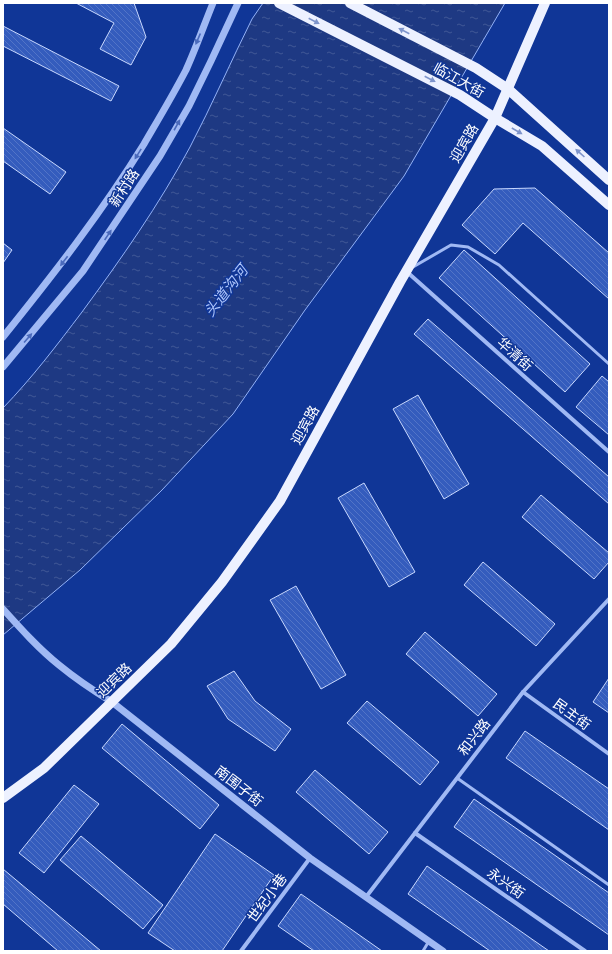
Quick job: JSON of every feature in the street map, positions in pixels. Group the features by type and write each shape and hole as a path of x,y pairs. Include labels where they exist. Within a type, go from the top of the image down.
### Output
{"main road":[{"name":"临江大街","path":"279,3 460,95 542,146 609,205"},
{"name":"临江大街","path":"350,3 476,68 508,90 609,180"},
{"name":"迎宾路","path":"3,798 44,768 171,644 222,582 280,501 406,271 495,118 545,3"}],"street":[{"name":"新村路","path":"3,337 47,283 91,225 126,173 186,70 214,3"},
{"name":"新村路","path":"3,367 84,272 160,156 189,106 238,3"},
{"name":"华清街","path":"406,271 609,452"},
{"name":"和兴路","path":"366,897 523,692 609,599"},
{"name":"南围子街","path":"3,609 25,634 58,665 112,702 310,858 443,951"},
{"name":"民主街","path":"523,692 609,754"},
{"name":"永兴街","path":"415,833 585,951"},
{"name":"世纪小巷","path":"241,951 310,858"}],"lane":[{"path":"406,271 451,245 468,247 499,266 609,364"},
{"path":"456,778 609,885"},
{"path":"422,951 429,942"}],"water":[{"name":"头道沟河","path":"263,3 505,3 404,176 305,310 233,414 162,490 80,570 3,635 3,408 54,349 82,312 152,211 190,147 252,19"}],"building":[{"path":"76,3 134,3 146,37 131,65 100,49 114,23"},
{"path":"3,26 119,86 111,101 3,46"},
{"path":"3,128 66,172 50,194 3,161"},
{"path":"535,188 609,253 609,299 523,223 495,254 462,225 494,189"},
{"path":"3,243 12,250 3,263"},
{"path":"464,250 590,364 565,392 439,278"},
{"path":"428,319 609,477 609,504 414,334"},
{"path":"602,376 609,382 609,435 576,407"},
{"path":"418,395 469,484 444,499 393,409"},
{"path":"364,483 415,572 389,587 338,498"},
{"path":"541,495 609,553 609,562 594,579 522,517"},
{"path":"483,562 555,624 536,646 464,585"},
{"path":"296,586 346,675 321,689 270,600"},
{"path":"425,632 497,694 478,716 406,654"},
{"path":"234,671 255,701 291,729 275,751 228,719 207,686"},
{"path":"609,678 609,713 593,702"},
{"path":"367,701 439,762 420,785 347,723"},
{"path":"122,724 219,805 200,829 102,748"},
{"path":"525,731 609,789 609,830 506,758"},
{"path":"315,770 388,832 369,854 296,792"},
{"path":"74,785 99,804 44,873 19,853"},
{"path":"474,799 609,893 609,935 454,827"},
{"path":"215,834 274,875 222,951 175,951 148,933"},
{"path":"81,836 163,905 143,929 60,860"},
{"path":"427,866 549,951 490,951 408,894"},
{"path":"3,869 101,951 58,951 3,904"},
{"path":"301,894 382,951 314,951 278,926"}]}
